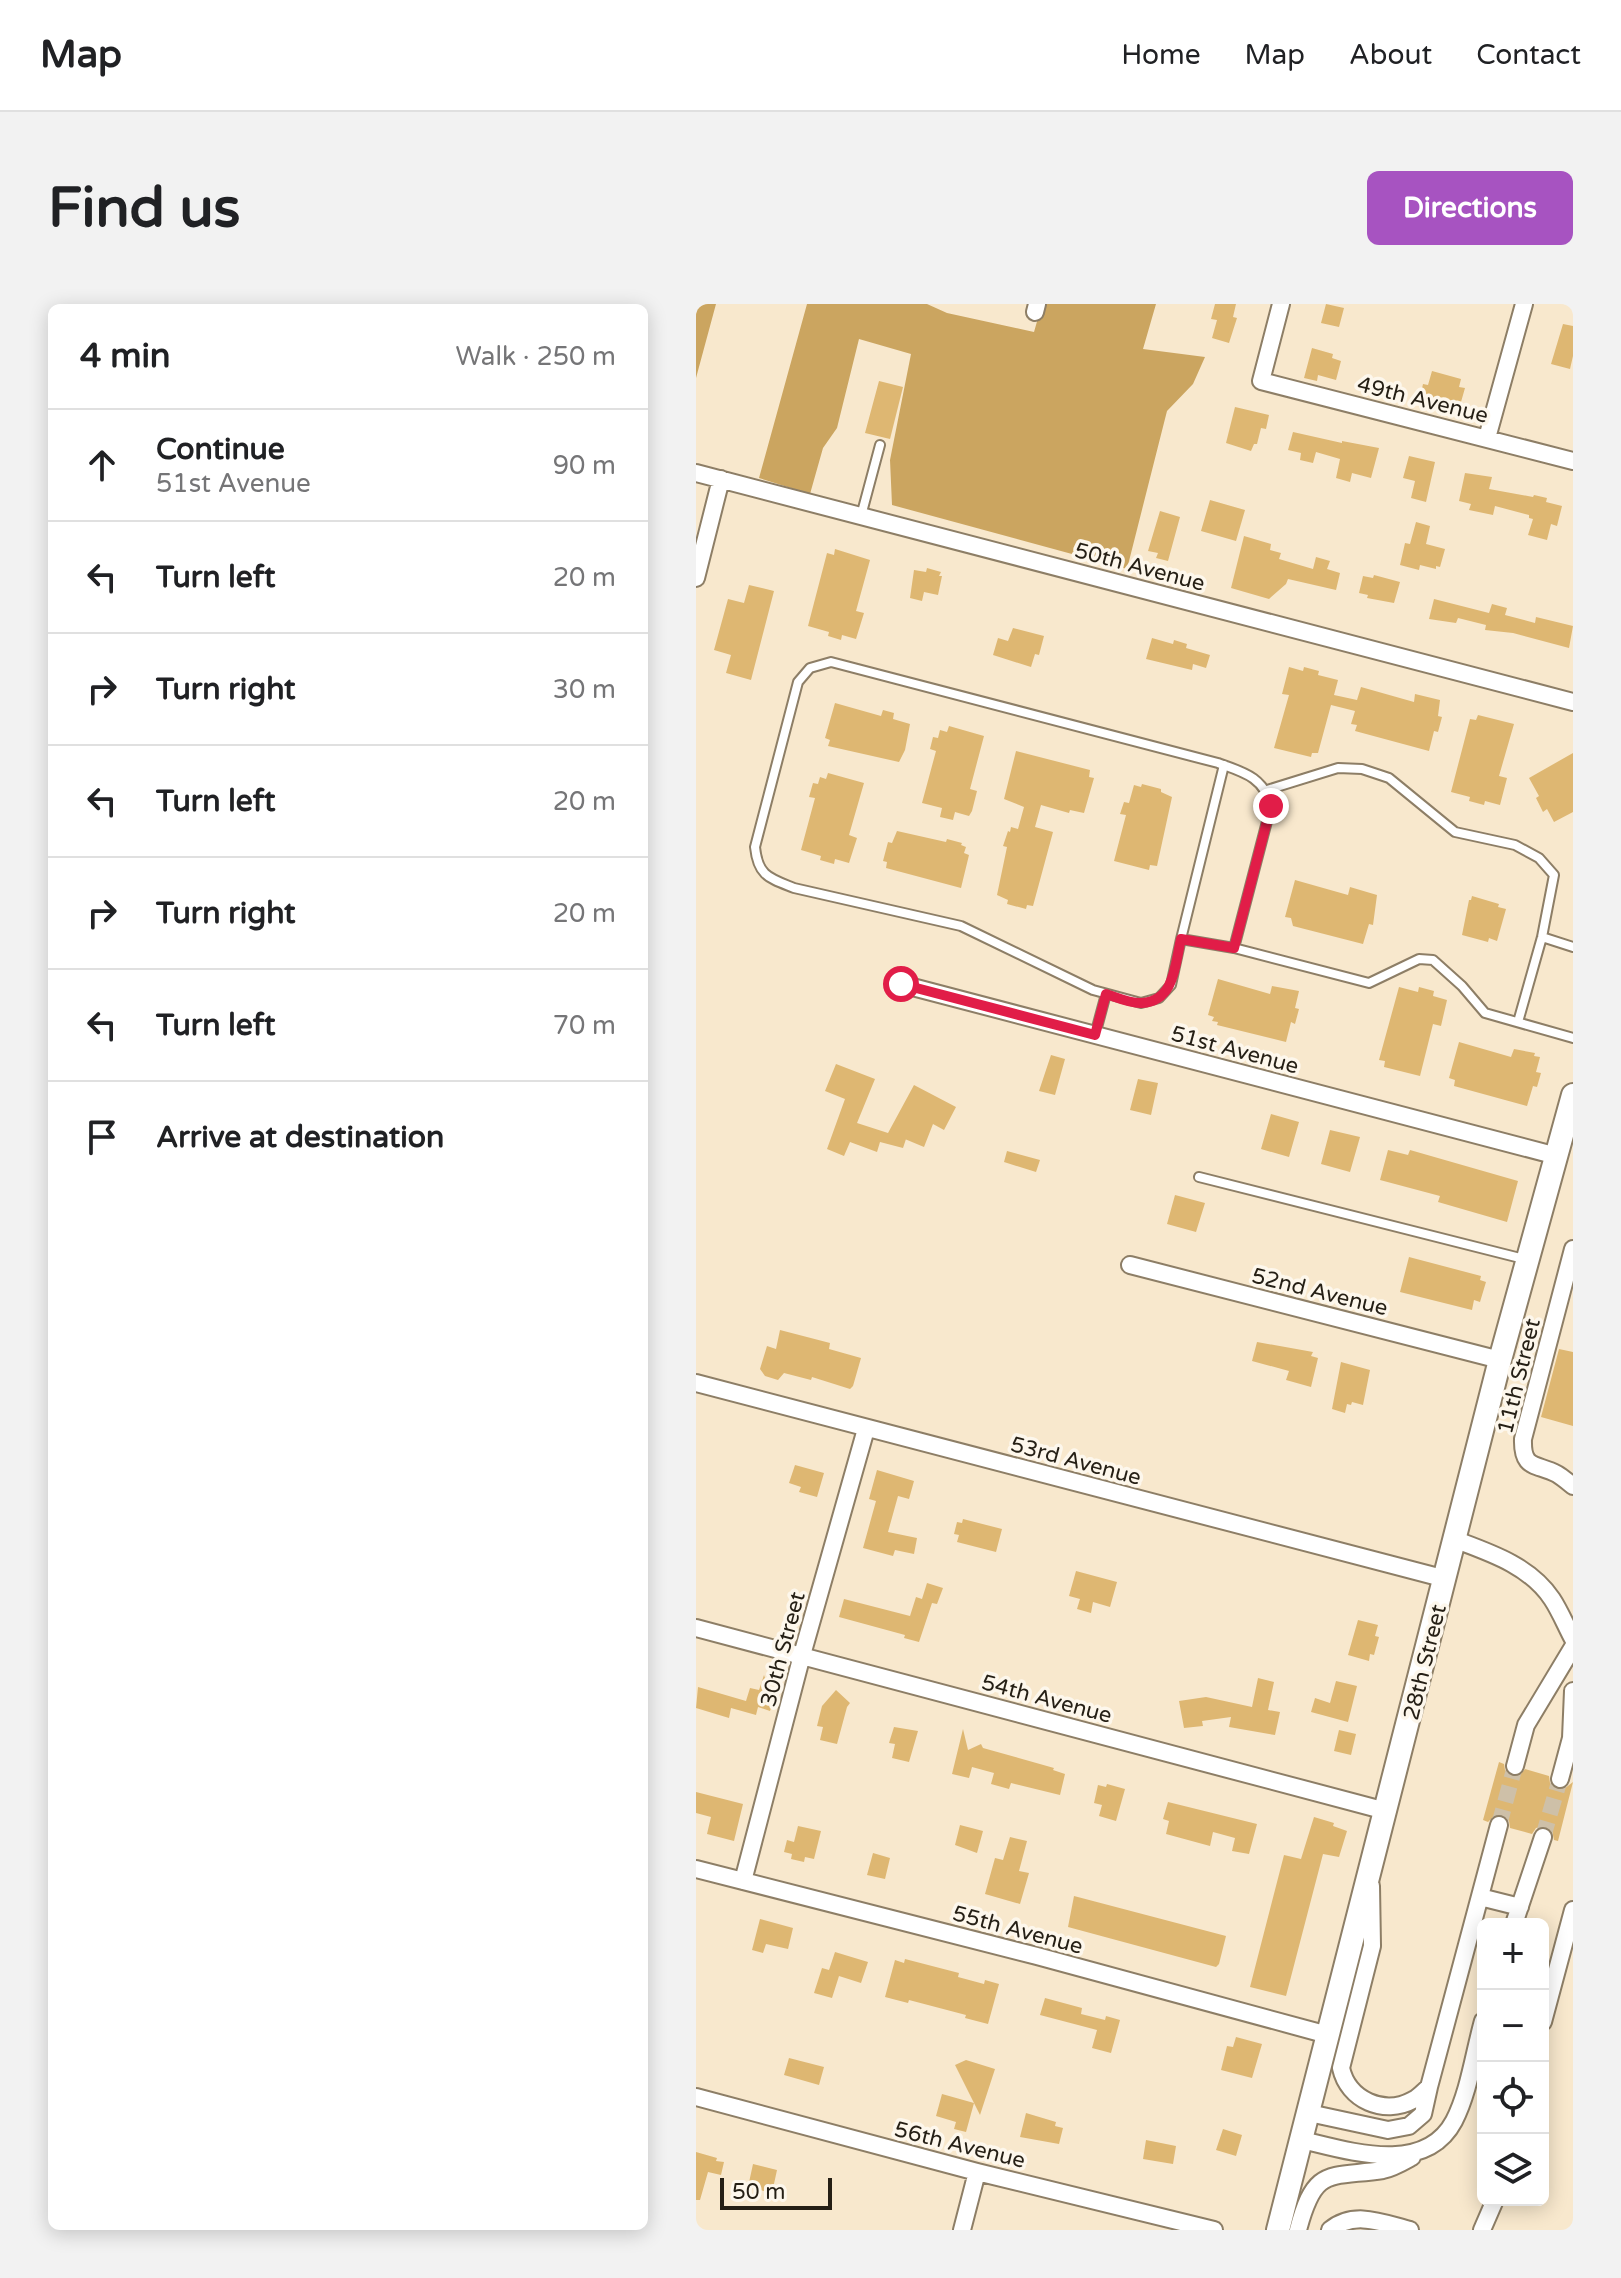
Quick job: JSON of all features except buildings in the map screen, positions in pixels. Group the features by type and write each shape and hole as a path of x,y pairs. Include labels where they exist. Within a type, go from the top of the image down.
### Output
{"main road":[{"name":"28th Street","path":"1278,2230 1500,1360 1573,1095"}],"street":[{"name":"49th Avenue","path":"1281,304 1261,381 1573,461"},
{"path":"1487,438 1524,304"},
{"name":"50th Avenue","path":"696,473 1573,702"},
{"path":"696,578 721,479"},
{"name":"51st Avenue","path":"901,984 1557,1156"},
{"name":"11th Street","path":"1573,1249 1523,1439 1523,1453 1536,1468 1555,1473 1573,1486"},
{"name":"52nd Avenue","path":"1130,1265 1500,1360"},
{"name":"53rd Avenue","path":"696,1383 1446,1579"},
{"name":"30th Street","path":"743,1881 802,1655 866,1429"},
{"path":"1456,1540 1503,1558 1528,1573 1551,1597 1573,1639"},
{"name":"54th Avenue","path":"696,1628 1386,1811"},
{"path":"1515,1766 1526,1725 1573,1647"},
{"path":"1560,1779 1571,1738 1573,1691"},
{"path":"1309,2113 1388,2130 1409,2126 1423,2114 1499,1825"},
{"path":"1516,1918 1543,1837"},
{"path":"1371,1868 1372,1946 1341,2068 1344,2083 1370,2103 1389,2106 1413,2100 1429,2087"},
{"name":"55th Avenue","path":"696,1869 1052,1960 1328,2035"},
{"path":"1480,1897 1520,1907"},
{"path":"1549,2000 1573,1910"},
{"path":"1298,2230 1304,2206 1318,2183 1330,2176 1355,2171 1386,2170 1440,2140 1453,2122 1477,2041"},
{"name":"56th Avenue","path":"696,2097 977,2172 1214,2230"},
{"path":"1302,2140 1379,2154 1425,2151"},
{"path":"962,2230 977,2172"},
{"path":"1482,2230 1494,2206"},
{"path":"1330,2230 1347,2219 1359,2218 1410,2230"}],"lane":[{"path":"861,516 880,445"},
{"path":"1224,765 1171,985 1159,998 1141,1003 1106,994 961,926 794,888 769,878 757,865 755,847 798,682 810,668 831,662 1224,765 1254,776 1267,790 1271,806 1234,948"},
{"path":"1267,790 1338,768 1362,769 1389,778 1455,832 1515,845 1539,858 1554,875 1542,937 1518,1022"},
{"path":"1542,937 1573,947"},
{"path":"1181,939 1234,948 1369,983 1419,959 1433,960 1462,986 1485,1013 1573,1038"},
{"path":"1095,1035 1106,994"},
{"path":"1199,1177 1528,1259"}],"shaded area":[{"path":"696,304 716,304 696,378"},
{"path":"807,304 927,304 947,313 1034,332 1042,304 1156,304 1143,349 1205,357 1193,384 1167,411 1127,569 892,505 890,460 911,354 859,339 837,428 823,448 810,494 759,478"}],"tunnel":[{"path":"1499,1825 1515,1766"},
{"path":"1543,1837 1560,1779"}],"route":[{"path":"901,984 1095,1035 1106,994 1141,1003 1159,998 1171,985 1181,939 1234,948 1271,806"}]}
